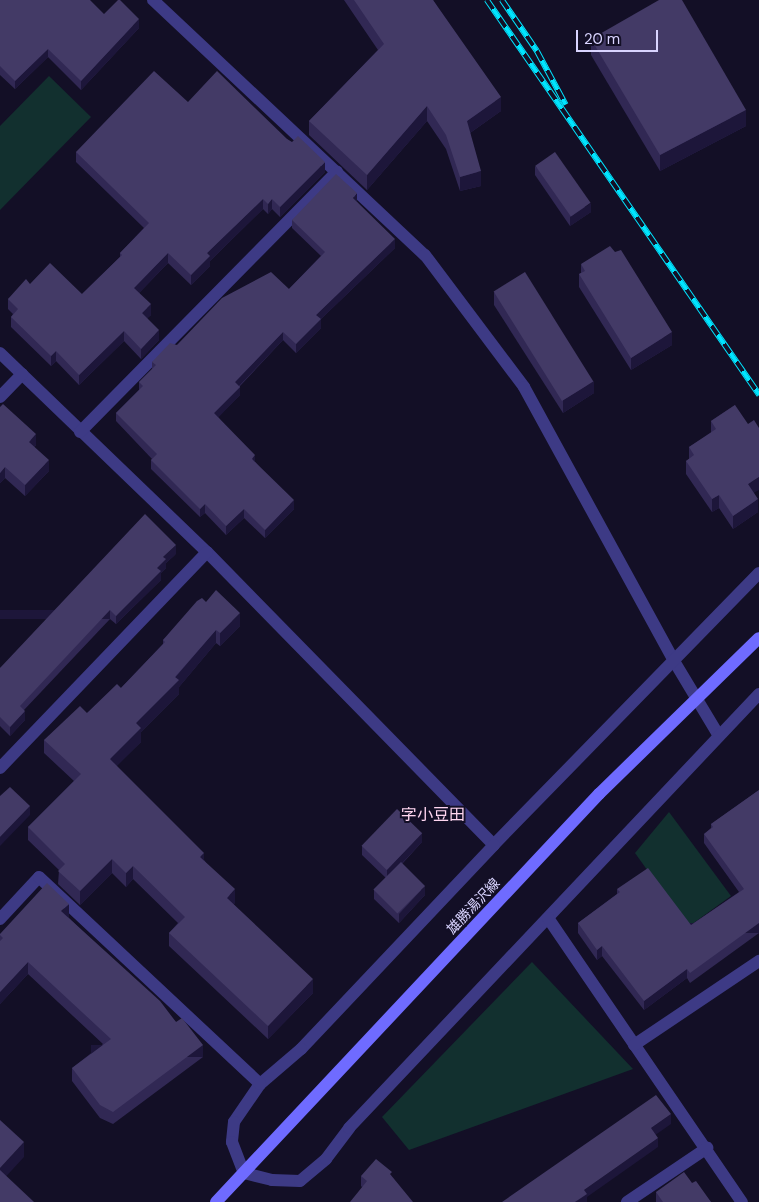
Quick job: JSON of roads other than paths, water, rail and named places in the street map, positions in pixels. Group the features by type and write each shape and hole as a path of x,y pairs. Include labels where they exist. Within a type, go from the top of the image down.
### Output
{"main road":[{"name":"雄勝湯沢線","path":"216,1202 599,794 759,638"}],"street":[{"path":"153,0 338,171 425,255 524,387 674,661 719,736"},
{"path":"80,432 338,171"},
{"path":"0,352 80,432 207,552 494,845"},
{"path":"0,396 22,374"},
{"path":"0,768 207,552"},
{"path":"759,574 494,845 307,1042 260,1084 234,1122 232,1142 244,1173 272,1180 300,1181 313,1170 759,694"},
{"path":"0,920 39,878 260,1084"},
{"path":"548,918 707,1148 742,1202"},
{"path":"634,1045 759,961"},
{"path":"627,1202 707,1148"}],"railway":[{"path":"487,0 759,395"},
{"path":"502,0 537,51 566,105"}],"district":[{"name":"字小豆田","path":"433,815"}]}
